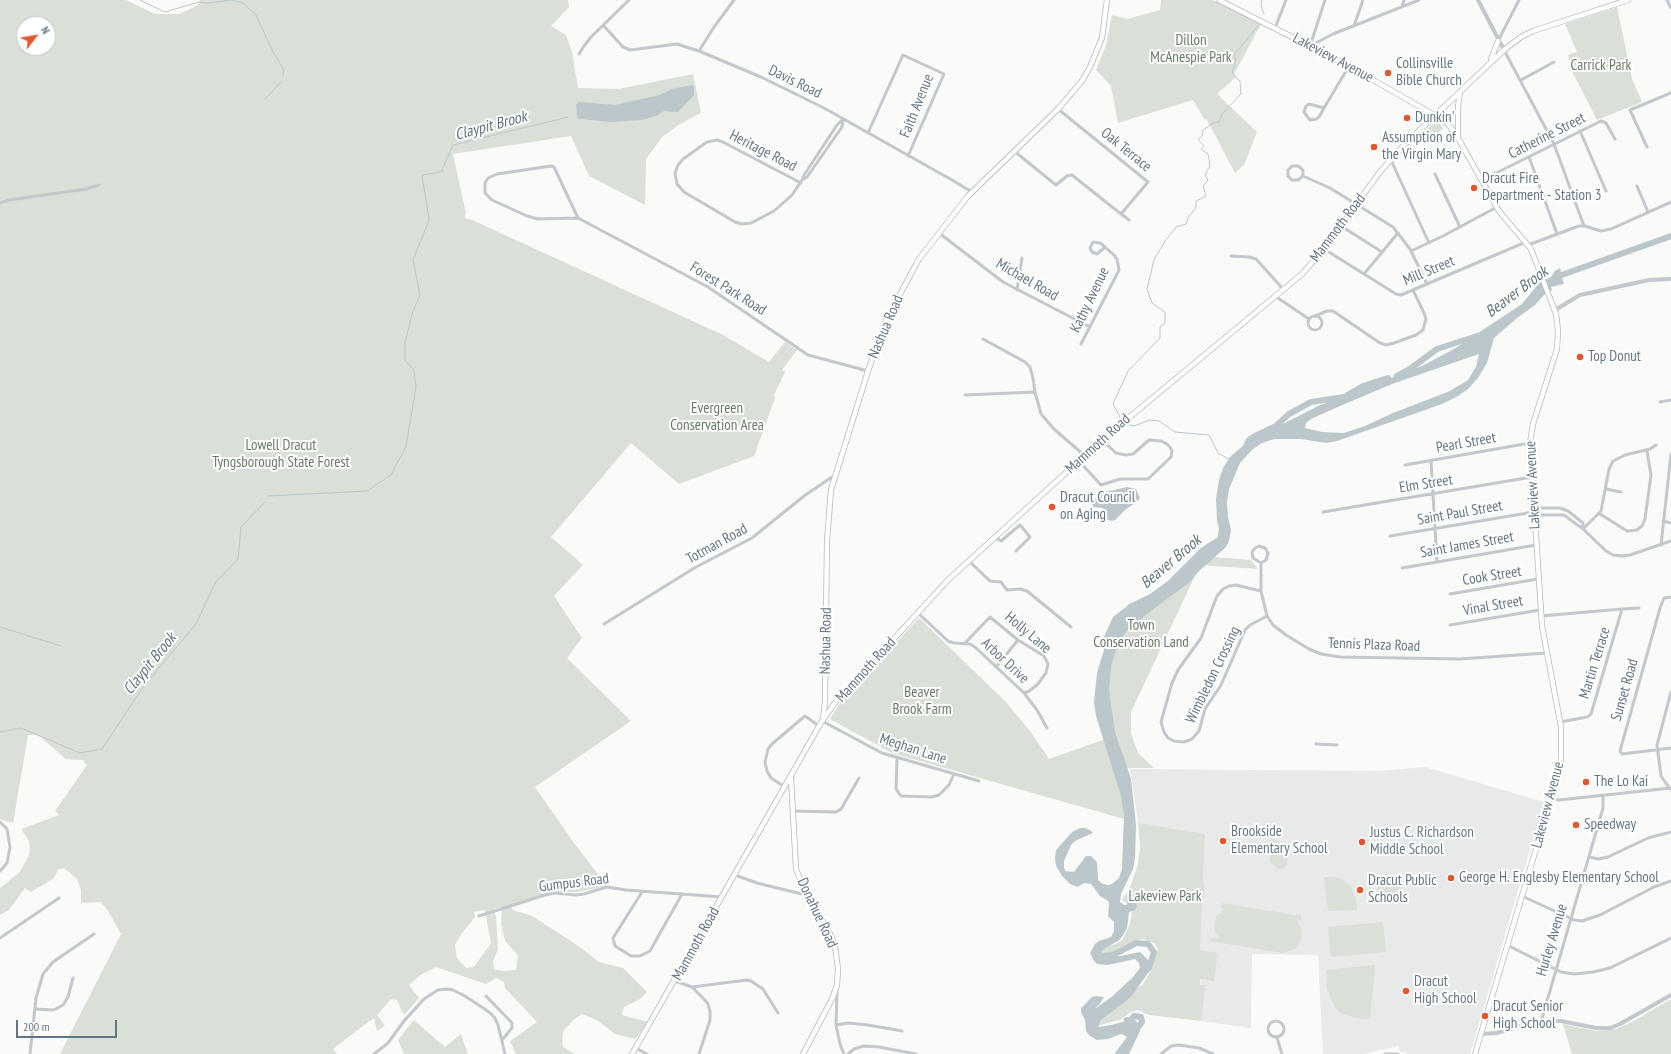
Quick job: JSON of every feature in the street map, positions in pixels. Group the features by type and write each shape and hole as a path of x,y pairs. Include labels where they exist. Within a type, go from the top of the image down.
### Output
{"main road":[{"name":"Nashua Road","path":"822,721 825,701 829,505 835,475 880,335 895,302 919,259 939,233 972,192 1058,109 1082,81 1097,51 1105,24 1107,0"},
{"name":"Lakeview Avenue","path":"1219,0 1349,66 1449,125 1497,207 1527,244 1543,278 1555,310 1558,329 1557,349 1533,424 1530,443 1540,610 1546,653 1560,722 1562,738 1561,758 1551,799 1475,1054"},
{"name":"Mammoth Road","path":"632,1054 822,721 834,704 948,580 1102,440 1302,274 1324,249 1379,173 1403,146 1504,50 1521,37 1533,31 1628,0"},
{"path":"1490,62 1498,40"},
{"path":"1458,138 1460,92"},
{"name":"Donahue Road","path":"791,776 796,869 800,879 826,924 835,946 838,969 837,985"},
{"path":"780,795 787,792 792,794"},
{"path":"806,1052 832,999 837,985"}],"street":[{"path":"579,54 584,46 603,25 629,0"},
{"path":"699,51 714,27 734,0"},
{"path":"1275,28 1286,0"},
{"path":"1310,46 1325,0"},
{"path":"1354,26 1363,0"},
{"path":"1402,6 1404,0"},
{"path":"1310,46 1354,26 1419,0"},
{"path":"1478,0 1554,144 1584,226 1598,230 1608,230 1671,202"},
{"path":"1498,40 1519,0"},
{"path":"1667,0 1671,8"},
{"name":"Davis Road","path":"603,25 623,47 630,50 677,44 699,51 762,77 868,132 972,192"},
{"name":"Faith Avenue","path":"868,132 903,55 944,74 908,156"},
{"path":"1521,80 1554,62"},
{"path":"1324,108 1309,104 1306,106 1304,112 1310,120 1316,120 1319,117 1349,66"},
{"path":"1647,147 1630,110 1671,93"},
{"name":"Oak Terrace","path":"1058,109 1148,182 1121,214"},
{"name":"Heritage Road","path":"802,182 717,140 707,142 683,159 678,165 675,173 676,181 682,190 733,221 742,224 753,222 774,211 789,198 807,177 842,127 843,119"},
{"name":"Catherine Street","path":"1482,180 1601,121 1606,123 1615,139"},
{"path":"1580,131 1606,191"},
{"path":"1014,151 1056,185 1067,176 1073,175 1129,220"},
{"path":"1529,157 1557,234"},
{"path":"1391,160 1428,243"},
{"path":"554,166 578,218 548,219 527,216 487,197 484,189 485,183 488,178 497,174 554,166"},
{"path":"1292,166 1298,166 1302,170 1302,176 1298,180 1292,180 1288,176 1288,170 1292,166"},
{"path":"1435,174 1460,227"},
{"path":"1302,176 1332,189 1391,225 1411,251 1427,284"},
{"path":"0,203 99,185"},
{"path":"1637,186 1648,212"},
{"path":"1411,251 1497,207"},
{"name":"Forest Park Road","path":"578,218 708,288 808,355 868,371"},
{"path":"1341,226 1382,252"},
{"name":"Mill Street","path":"1324,249 1396,294 1401,295 1527,244 1577,226 1584,226"},
{"name":"Michael Road","path":"939,233 999,280 1090,327"},
{"path":"1364,274 1398,233"},
{"name":"Kathy Avenue","path":"1081,344 1119,268 1117,259 1105,247 1099,242 1096,241 1090,248 1092,252 1097,254 1105,247"},
{"path":"1231,256 1249,256 1256,259 1283,290"},
{"path":"1017,290 1022,258"},
{"path":"1555,310 1580,295 1649,280 1671,279"},
{"path":"1309,319 1327,311 1333,311 1380,343 1386,345 1394,343 1416,335 1423,330 1426,319 1414,290"},
{"path":"1275,296 1309,319"},
{"path":"1309,319 1309,327 1313,330 1317,330 1321,326 1322,322 1316,316"},
{"path":"983,339 1025,362 1030,367 1041,414 1085,456"},
{"path":"965,395 1035,392"},
{"path":"1660,402 1671,400"},
{"path":"1079,461 1101,485 1120,479 1148,479 1171,457 1172,451 1170,447 1160,441 1149,440 1133,454 1126,455 1116,453 1102,440"},
{"name":"Pearl Street","path":"1406,465 1530,443"},
{"path":"1583,529 1600,514 1610,466 1613,461 1625,455 1647,450 1656,445"},
{"path":"1600,514 1627,531 1634,531 1642,526 1645,519 1651,475 1647,450"},
{"path":"1661,545 1663,521 1670,478 1671,454"},
{"path":"1431,461 1437,562"},
{"name":"Totman Road","path":"604,624 696,568 748,541 804,496 835,475"},
{"name":"Elm Street","path":"1323,512 1532,477"},
{"path":"1606,489 1621,492"},
{"name":"Saint Paul Street","path":"1390,536 1534,512 1541,508 1560,508 1568,511 1583,524 1583,529"},
{"path":"1534,512 1542,515 1564,516 1583,529 1606,551 1613,555 1630,555 1671,541"},
{"path":"1663,521 1671,523"},
{"path":"995,538 1001,542 1020,525 1030,537 1016,551"},
{"name":"Saint James Street","path":"1402,568 1536,545"},
{"name":"Tennis Plaza Road","path":"1259,546 1265,548 1268,553 1266,560 1261,563 1253,558 1252,552 1259,546"},
{"path":"969,561 990,581 1000,582 1007,590 1020,589 1027,591 1071,627"},
{"name":"Tennis Plaza Road","path":"1261,563 1261,591 1267,616 1273,625 1296,642 1309,649 1328,656 1460,659 1546,653"},
{"name":"Cook Street","path":"1450,594 1538,580"},
{"name":"Wimbledon Crossing","path":"1261,591 1236,585 1223,589 1218,596 1201,638 1182,664 1172,684 1161,722 1164,732 1168,738 1174,741 1184,742 1192,739 1199,731 1206,709 1224,679 1245,630 1250,625 1267,616"},
{"name":"Sunset Road","path":"1657,750 1622,754 1620,751 1664,598 1671,597"},
{"name":"Martin Terrace","path":"1541,616 1639,608"},
{"name":"Martin Terrace","path":"1560,722 1587,717 1591,714 1622,609"},
{"name":"Vinal Street","path":"1450,625 1540,610"},
{"name":"Arbor Drive","path":"918,613 948,641 954,643 965,643 975,647 1024,693 1037,710 1047,728"},
{"name":"Holly Lane","path":"965,643 990,617 1018,640 1044,656 1048,664 1046,673 1037,685 1024,693"},
{"path":"996,667 1018,640"},
{"path":"1551,799 1559,800 1670,789 1661,776 1657,745 1671,692"},
{"path":"1666,712 1671,710"},
{"path":"784,787 771,778 767,771 765,762 768,749 805,716 819,726"},
{"name":"Meghan Lane","path":"822,721 882,753 897,759 979,781"},
{"path":"1316,744 1337,745"},
{"path":"1657,750 1671,748"},
{"path":"897,759 896,789 901,796 932,797 939,795 949,785 954,774"},
{"path":"793,811 836,812 841,809 859,778"},
{"name":"Hurley Avenue","path":"1541,1022 1603,808 1603,796"},
{"path":"0,871 7,863 10,853 7,830 1,823"},
{"path":"1588,857 1599,859 1608,858 1648,838 1671,832"},
{"path":"735,875 764,885 810,896"},
{"path":"1522,896 1570,919 1582,921 1594,918 1654,887 1671,881"},
{"name":"Gumpus Road","path":"479,916 555,893 576,896 607,887 642,892 722,897"},
{"path":"642,892 613,938 615,946 631,956 640,956 650,951 682,894"},
{"path":"0,938 59,898"},
{"path":"30,1054 39,983 43,974 49,966 94,934"},
{"path":"1507,945 1561,972 1574,974 1610,968 1671,938"},
{"path":"35,1009 54,1010 63,1005 68,997 74,978"},
{"path":"692,987 747,980 751,981 763,989 778,1013"},
{"path":"675,981 692,987 708,1004 710,1020 699,1054"},
{"path":"837,985 836,1025 844,1054"},
{"path":"374,1054 388,1043 415,1008 424,999 438,990 453,990 489,1012 498,1025 505,1054"},
{"path":"1481,1034 1497,1033 1541,1022 1561,1021 1596,1028 1610,1028 1620,1024 1671,995"},
{"path":"486,996 512,1023 512,1028 502,1040"},
{"path":"1274,1021 1280,1022 1284,1028 1282,1034 1277,1038 1272,1037 1268,1032 1269,1025 1274,1021"},
{"path":"836,1025 848,1023 861,1024 902,1031"},
{"path":"1277,1038 1282,1054"},
{"path":"1161,1054 1171,1046 1179,1045 1199,1048 1213,1054"},
{"path":"848,1054 854,1049 864,1046 879,1047 916,1054"},
{"path":"636,1048 648,1054"},
{"path":"1385,1054 1398,1054"}],"shaded area":[{"path":"692,85 694,87 694,95 678,112 664,111 656,116 642,120 610,122 578,119 576,104 579,102 615,105 660,95 672,89"},
{"path":"1560,268 1564,284 1551,287 1552,290 1544,295 1535,305 1494,338 1487,363 1478,378 1468,389 1458,396 1442,404 1337,441 1326,443 1301,439 1274,439 1262,443 1253,449 1240,463 1229,489 1227,502 1231,530 1226,547 1199,571 1190,582 1148,613 1127,631 1119,641 1111,666 1109,691 1115,731 1131,779 1136,825 1135,858 1133,869 1121,894 1120,902 1127,905 1128,894 1130,892 1134,895 1137,907 1135,910 1129,912 1127,928 1122,937 1105,948 1102,951 1101,956 1121,956 1140,952 1148,960 1149,965 1146,976 1131,997 1101,1020 1099,1024 1098,1028 1100,1030 1117,1030 1123,1025 1124,1018 1127,1017 1133,1018 1139,1024 1140,1031 1129,1054 1117,1054 1127,1046 1128,1038 1121,1034 1108,1039 1097,1040 1090,1036 1086,1031 1085,1020 1081,1012 1081,1008 1092,997 1096,996 1104,997 1096,1007 1095,1011 1099,1011 1114,1001 1140,968 1139,963 1135,959 1108,965 1097,964 1094,961 1090,953 1095,944 1111,937 1114,931 1114,922 1108,916 1108,901 1100,896 1091,884 1085,883 1077,887 1070,884 1062,876 1056,866 1055,858 1056,850 1072,832 1080,828 1085,828 1093,833 1075,841 1071,845 1064,861 1065,871 1074,872 1086,856 1091,856 1097,862 1098,880 1103,884 1108,885 1112,884 1119,878 1122,869 1124,815 1121,796 1096,716 1094,702 1097,673 1104,650 1104,637 1113,617 1126,607 1149,601 1180,572 1217,542 1219,529 1216,499 1219,480 1223,468 1230,457 1246,443 1318,406 1422,366 1454,349 1522,304 1539,283 1551,277 1555,271","holes":["1479,354 1476,367 1468,380 1450,391 1393,413 1365,426 1344,433 1322,432 1305,428 1306,423 1311,419 1340,406 1392,384"]},
{"path":"1127,487 1136,489 1140,498 1115,520 1111,521 1107,519 1103,514 1103,508 1093,507 1092,503 1095,499 1106,492"},
{"name":"Dracut Public Schools","path":"1425,767 1544,802 1470,1054 1408,1054 1400,1051 1398,1046 1363,1054 1323,1054 1318,955 1252,954 1251,1028 1201,1021 1200,946 1205,835 1138,823 1130,769 1379,771"}],"green space":[{"name":"Lowell Dracut Tyngsborough State Forest","path":"0,0 126,0 155,14 180,14 198,5 200,0 568,0 569,7 551,26 566,35 572,52 578,88 619,89 693,74 701,113 680,124 662,137 646,159 645,205 589,176 571,136 453,154 466,214 464,218 470,219 723,335 769,362 785,342 797,350 782,370 785,372 774,395 775,398 754,456 679,484 631,443 551,537 583,565 554,596 582,638 567,658 631,721 535,787 574,843 607,886 577,892 555,892 511,905 513,910 532,916 574,943 599,962 623,968 647,992 640,999 624,1007 622,1015 648,1022 635,1039 615,1034 597,1020 582,1014 573,1020 563,1032 562,1046 574,1054 516,1054 510,1041 537,1022 505,988 504,982 496,978 486,984 436,967 420,975 409,985 419,998 405,1014 402,1012 397,1000 391,999 377,1015 385,1026 377,1031 374,1018 333,1049 337,1054 60,1054 121,934 101,902 81,903 81,890 77,879 64,868 58,870 53,879 31,892 25,888 9,910 0,915 0,888 20,872 30,853 29,841 21,829 59,815 55,811 87,765 83,760 66,759 38,735 28,735 13,823 0,819","holes":["502,907 501,924 505,941 518,955 516,970 503,971 494,969 493,961 498,949 496,917 493,909","485,910 491,943 474,967 466,968 457,958 455,945 462,933 475,917 474,912"]},
{"name":"Dillon McAnespie Park","path":"1161,0 1213,0 1261,24 1234,74 1237,76 1217,94 1257,132 1244,165 1235,173 1206,118 1205,120 1193,100 1118,123 1111,86 1096,70 1106,45 1112,15 1127,19 1160,10"},
{"name":"Carrick Park","path":"1617,7 1632,79 1642,102 1597,120 1573,73 1568,55 1577,52 1565,24"},
{"path":"1434,123 1439,123 1443,128 1433,139 1425,131"},
{"name":"Town Conservation Land","path":"1201,556 1251,560 1258,569 1200,565 1131,712 1131,733 1138,753 1154,768 1125,768 1119,742 1105,699 1107,664 1122,620 1161,597"},
{"name":"Beaver Brook Farm","path":"919,618 1005,701 1030,731 1049,759 1114,736 1131,821 892,753 830,719 838,706"},
{"name":"Lakeview Park","path":"1138,823 1205,834 1203,883 1205,884 1200,950 1218,953 1214,981 1200,979 1200,985 1205,985 1201,1021 1149,1015 1138,1010 1129,1013 1122,1019 1097,1026 1094,1020 1143,984 1151,971 1158,949 1154,943 1142,939 1127,944 1112,953 1103,953 1102,950 1104,947 1116,944 1123,939 1129,926 1132,914 1128,904 1122,900 1129,890 1138,864 1140,847"},
{"path":"1271,839 1276,840 1279,843 1288,856 1287,864 1284,868 1278,869 1269,861 1272,853 1268,842"},
{"path":"1400,875 1402,902 1391,903 1378,891 1374,878"},
{"path":"1324,877 1335,877 1343,880 1350,886 1356,899 1357,910 1328,911"},
{"path":"1222,903 1301,916 1301,921 1297,920 1302,931 1300,943 1295,949 1283,953 1209,941 1210,938 1220,939 1215,932 1214,926 1216,917 1224,909 1221,908"},
{"path":"1383,922 1386,952 1331,957 1328,927"},
{"path":"1375,965 1370,1019 1362,1019 1341,1013 1336,1009 1327,990 1326,970"},
{"path":"1671,999 1671,1054 1572,1054 1563,1024 1595,1031 1616,1029 1632,1022"},
{"path":"414,1020 445,1047 461,1034 468,1054 404,1054 398,1040"}],"waterway":[{"path":"140,0 165,12 199,2 208,3 231,0 243,3 256,15 273,52 284,70 283,76"},
{"path":"1262,0 1261,6 1264,14"},
{"path":"1120,417 1113,404 1128,371 1160,338 1160,327 1165,323 1165,312 1152,303 1147,289 1154,260 1165,241 1176,227 1186,224 1189,216 1196,208 1196,201 1206,196 1203,186 1208,180 1205,175 1210,166 1208,154 1201,149 1204,146 1198,139 1202,136 1203,130 1213,123 1219,122 1222,114 1241,94 1240,81 1232,73 1236,61 1234,55 1259,25"},
{"path":"265,99 281,82"},
{"name":"Claypit Brook","path":"268,496 367,491 391,475 406,446 416,387 414,370 405,360 405,342 413,311 420,295 413,260 429,220 422,175 441,172 453,145 568,117"},
{"name":"Beaver Brook","path":"1556,277 1671,236"},
{"name":"Beaver Brook","path":"1397,376 1410,369 1437,349 1477,336"},
{"name":"Beaver Brook","path":"1246,447 1249,440 1276,426 1289,414 1311,402 1344,397 1363,386 1388,378"},
{"path":"1126,424 1134,426 1150,420 1159,421 1175,432 1209,435 1218,453 1229,459"},
{"name":"Claypit Brook","path":"0,732 21,728 80,753 102,749 143,687 196,624 215,583 238,559 241,527 265,502"},
{"name":"Beaver Brook","path":"1130,607 1151,597 1169,584 1203,550 1224,537"},
{"path":"0,627 61,646"},
{"name":"Beaver Brook","path":"1098,951 1098,954 1102,956 1113,955 1136,943 1148,944 1154,952 1149,968 1144,973"},
{"name":"Beaver Brook","path":"1090,1016 1114,999 1131,983"},
{"name":"Beaver Brook","path":"1093,1028 1099,1030 1112,1028 1127,1024 1134,1016 1141,1017 1142,1022 1118,1054"}],"place":[{"name":"Collinsville Bible Church","path":"1388,73"},
{"name":"Dunkin'","path":"1407,118"},
{"name":"Assumption of the Virgin Mary","path":"1374,147"},
{"name":"Dracut Fire Department - Station 3","path":"1474,188"},
{"name":"Top Donut","path":"1580,357"},
{"name":"Dracut Council on Aging","path":"1052,507"},
{"name":"The Lo Kai","path":"1586,782"},
{"name":"Speedway","path":"1576,825"},
{"name":"Brookside Elementary School","path":"1223,841"},
{"name":"Justus C. Richardson Middle School","path":"1362,842"},
{"name":"George H. Englesby Elementary School","path":"1451,878"},
{"name":"Dracut Public Schools","path":"1360,890"},
{"name":"Dracut High School","path":"1406,991"},
{"name":"Dracut Senior High School","path":"1485,1016"}],"park label":[{"name":"Evergreen Conservation Area","path":"717,418"}]}
